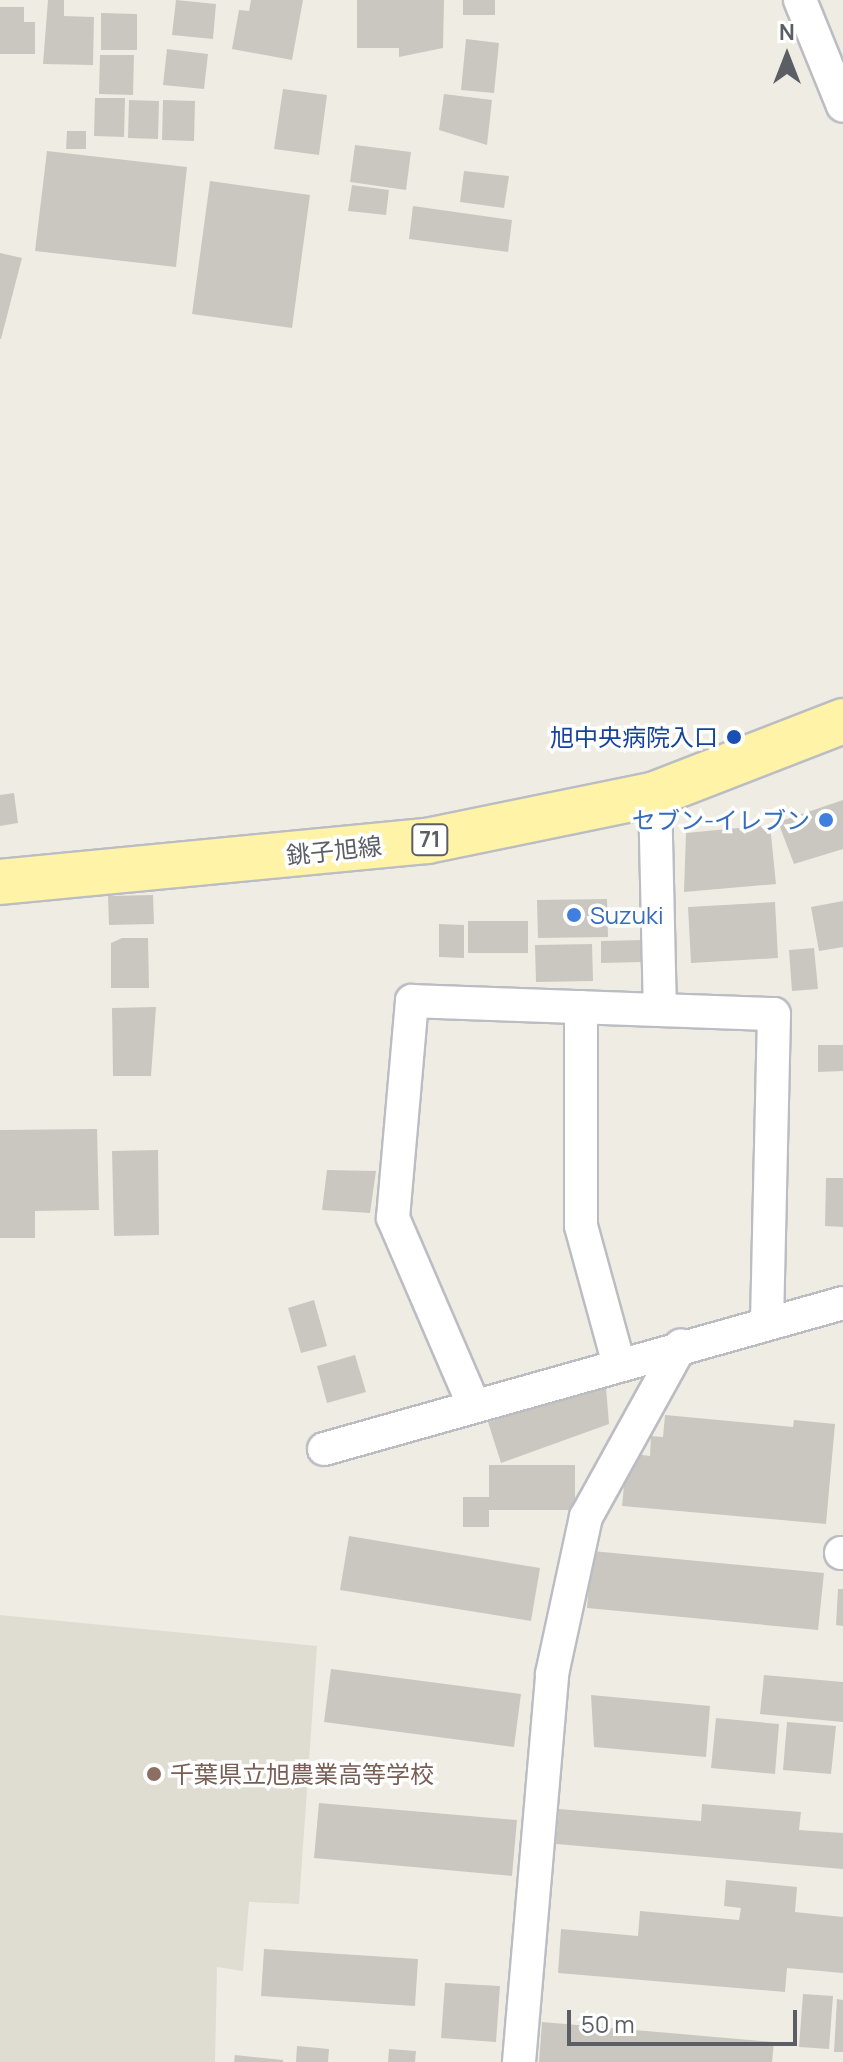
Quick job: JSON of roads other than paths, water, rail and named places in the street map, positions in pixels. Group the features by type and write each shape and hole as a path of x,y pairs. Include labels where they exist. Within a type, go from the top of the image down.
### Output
{"main road":[{"name":"銚子旭線","path":"0,882 427,841 655,794 843,721"}],"street":[{"path":"800,0 843,106"},
{"path":"655,794 660,1010"},
{"path":"474,1406 393,1218 412,1001 774,1014 767,1323"},
{"path":"581,1007 581,1226 619,1365"},
{"path":"324,1449 681,1345 843,1303"},
{"path":"519,2062 552,1674 586,1517 681,1345"}],"place":[{"name":"旭中央病院入口","path":"734,737"},
{"name":"セブン-イレブン","path":"826,820"},
{"name":"Suzuki","path":"574,915"},
{"name":"千葉県立旭農業高等学校","path":"154,1774"}]}
